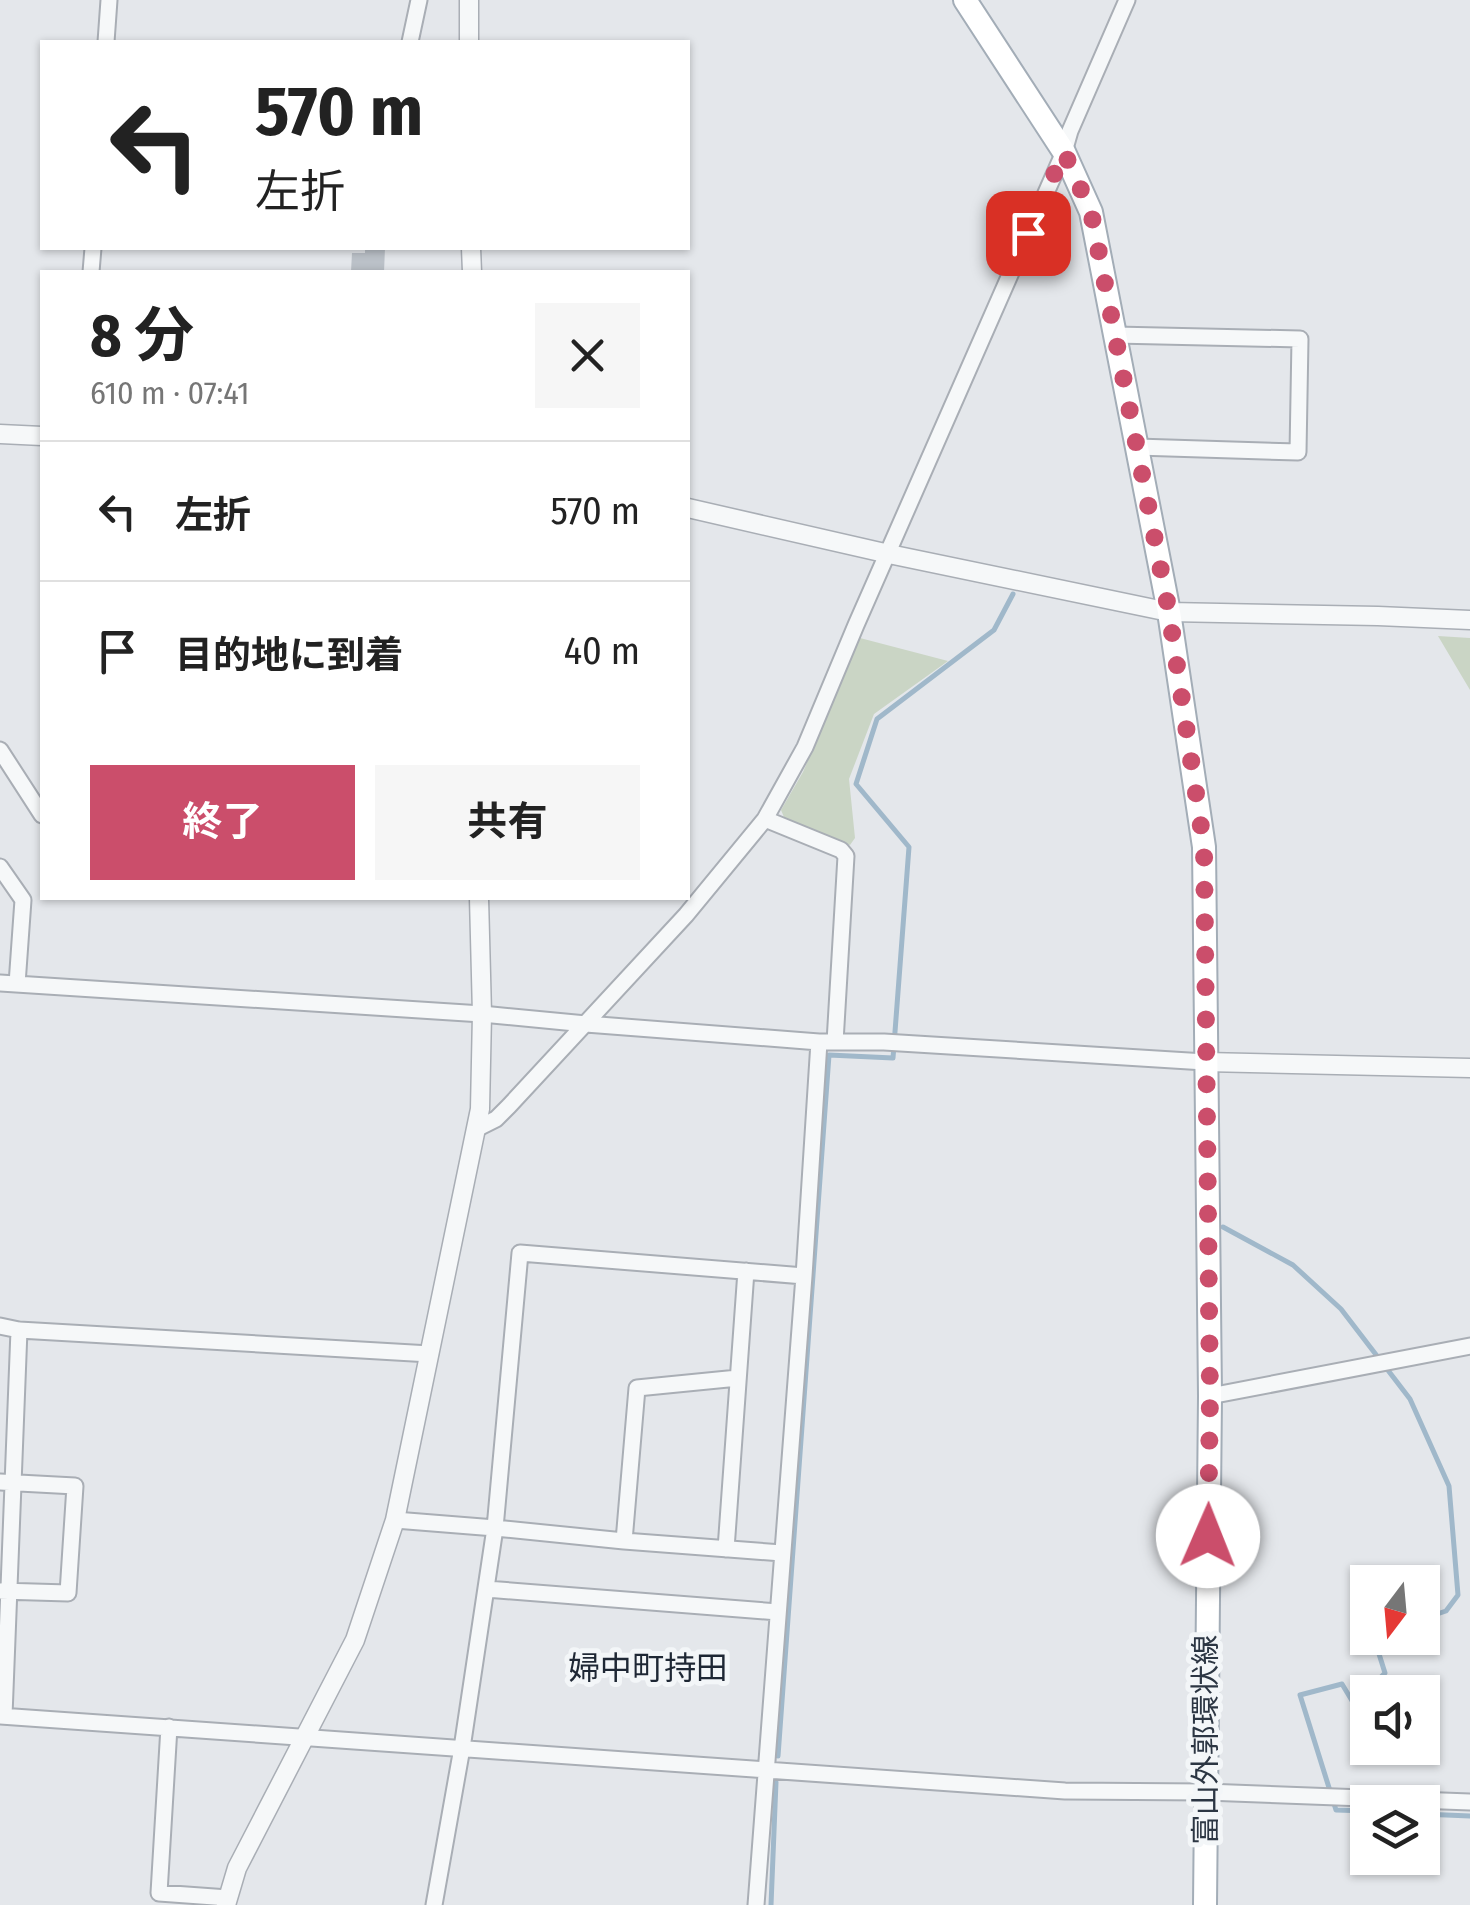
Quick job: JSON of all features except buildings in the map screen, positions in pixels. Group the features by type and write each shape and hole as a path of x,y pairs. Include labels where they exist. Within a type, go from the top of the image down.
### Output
{"main road":[{"name":"富山外郭環状線","path":"965,0 1064,152 1091,212 1169,612 1204,847 1210,1396 1205,1905"}],"street":[{"path":"106,40 108,0"},
{"path":"410,40 419,0"},
{"path":"468,0 469,40"},
{"path":"476,1129 510,1106 686,915 765,819 805,747 1127,0"},
{"path":"1115,335 1300,340 1298,452 1136,447"},
{"path":"0,434 40,436"},
{"path":"690,508 1169,612 1470,620"},
{"path":"0,750 40,812"},
{"path":"756,1905 804,1276 846,856 841,850 765,819"},
{"path":"0,867 22,900 8,983 482,1014 827,1042 884,1042 1205,1062 1470,1068"},
{"path":"169,1727 160,1893 227,1902 237,1868 355,1640 395,1520 480,1109 479,900"},
{"path":"434,1905 486,1589 520,1254 804,1276"},
{"path":"726,1549 746,1271"},
{"path":"0,1326 430,1354"},
{"path":"18,1330 8,1405 2,1716 1065,1791 1470,1802"},
{"path":"1210,1396 1470,1346"},
{"path":"624,1541 637,1388 738,1378"},
{"path":"4,1591 68,1593 75,1486 6,1483"},
{"path":"395,1520 782,1553"},
{"path":"486,1589 778,1612"}],"green space":[{"path":"1438,636 1470,638 1470,690"},
{"path":"860,638 948,661 874,714 849,779 855,838 850,845 786,822 781,810 803,772"}],"waterway":[{"path":"778,1756 829,1055 893,1058 909,847 856,784 877,719 994,630 1013,594"},
{"path":"1223,1227 1293,1265 1341,1309 1410,1399 1449,1486 1458,1595 1440,1613"},
{"path":"1350,1810 1336,1810 1300,1695 1342,1684 1354,1704 1385,1673 1379,1655"},
{"path":"771,1905 776,1782"},
{"path":"1440,1815 1470,1816"}],"district":[{"name":"婦中町持田","path":"648,1668"}],"route":[{"path":"1028,233 1064,152 1091,212 1169,612 1204,847 1208,1536"}]}
